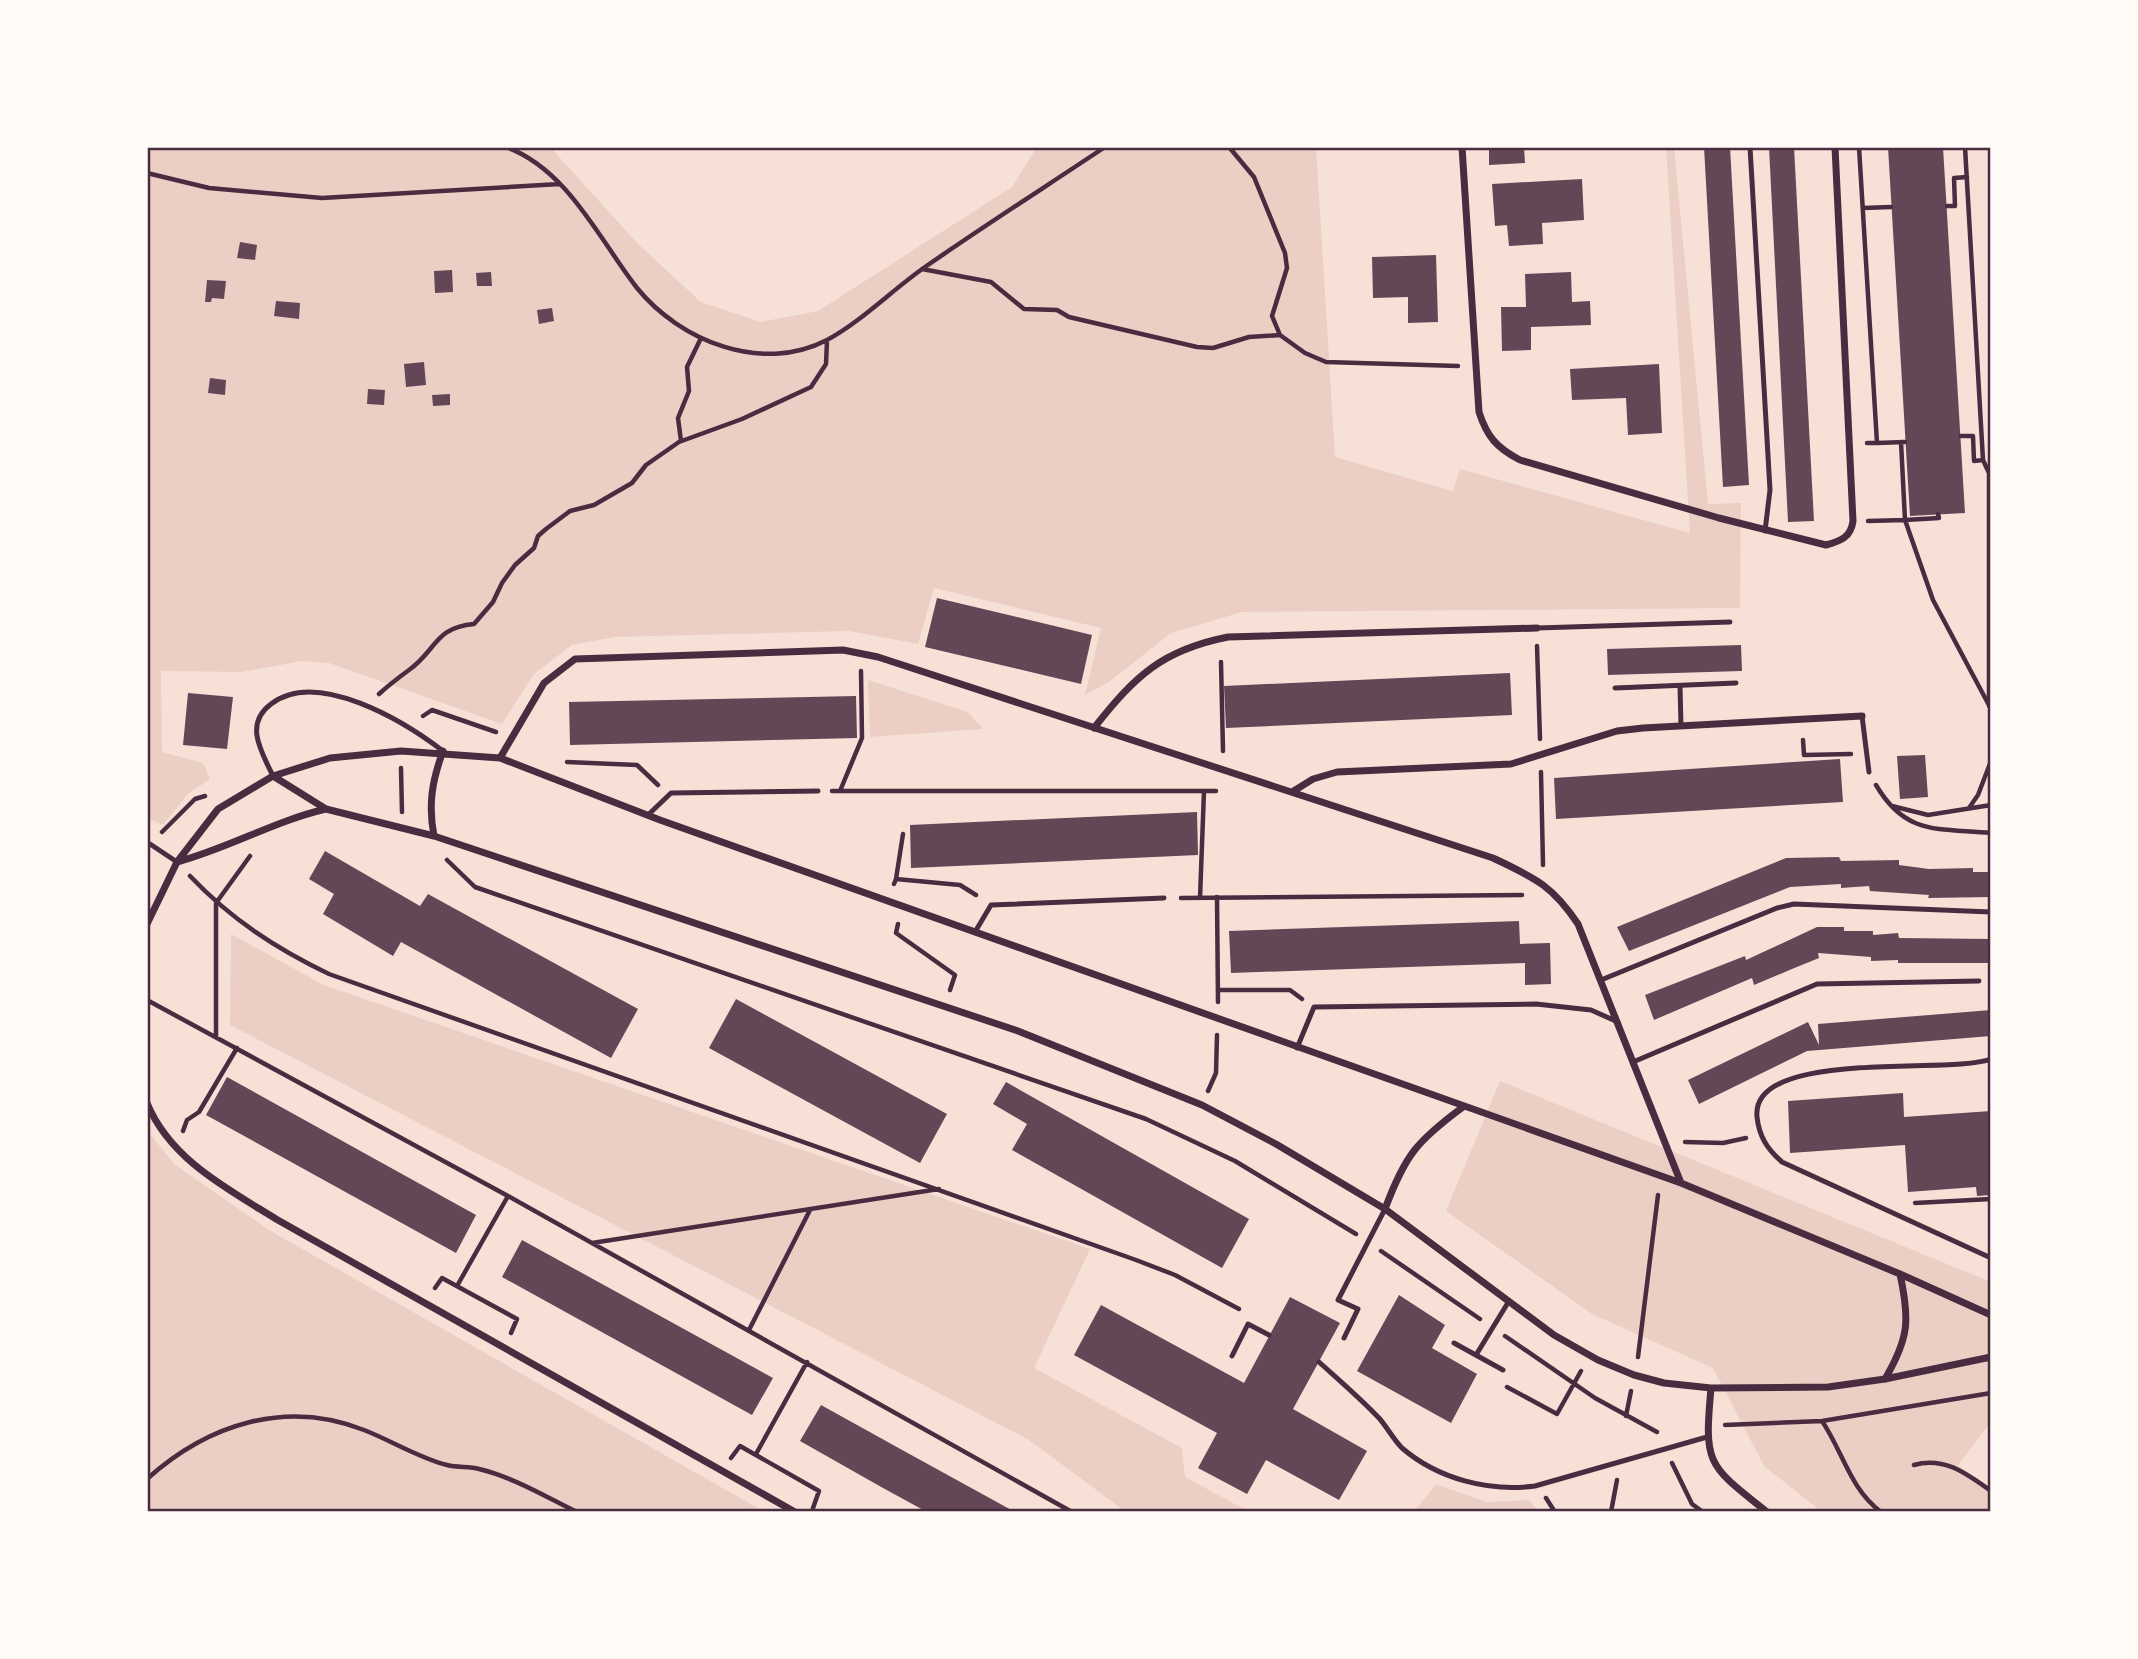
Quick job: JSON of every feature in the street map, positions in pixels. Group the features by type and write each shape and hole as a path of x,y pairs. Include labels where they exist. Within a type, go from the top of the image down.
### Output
{"street":[{"path":"1462,147 1479,412 1486,434 1501,449 1520,460 1765,531 1826,545 1840,541 1850,534 1853,521 1835,147"},
{"path":"1094,728 1127,686 1151,666 1175,651 1202,642 1228,637 1537,628"},
{"path":"500,758 544,683 575,659 593,656 843,650 861,653 1493,858 1544,883 1563,901 1578,924 1681,1183"},
{"path":"1292,792 1313,779 1337,772 1511,764 1617,731 1862,716"},
{"path":"433,836 429,811 431,791 443,751"},
{"path":"147,924 157,897 177,862 218,809 273,776 330,758 366,752 443,751 500,758 648,815 1681,1183 1991,1315"},
{"path":"273,776 326,809 433,836 958,1012 1096,1061 1202,1105 1276,1144 1385,1209 1555,1335 1634,1375 1664,1383 1711,1388 1828,1387 1885,1379 1991,1357"},
{"path":"177,862 209,852 295,816 326,809"},
{"path":"147,1103 156,1124 178,1151 216,1182 276,1219 795,1512"},
{"path":"1385,1209 1398,1173 1410,1152 1427,1133 1462,1107"},
{"path":"1885,1379 1901,1351 1908,1328 1900,1274"},
{"path":"1711,1388 1707,1426 1711,1460 1725,1479 1767,1512"}],"lane":[{"path":"1750,147 1770,490 1765,531"},
{"path":"1537,628 1730,622"},
{"path":"1615,688 1736,683"},
{"path":"1680,686 1681,726"},
{"path":"273,776 257,741 256,725 261,711 276,700 294,693 312,691 331,694 366,707 410,725 443,751"},
{"path":"1862,716 1869,772"},
{"path":"648,815 669,796 818,791"},
{"path":"149,843 177,862"},
{"path":"975,932 991,905 1164,898"},
{"path":"1601,980 1777,908 1794,904 1991,912"},
{"path":"1633,1062 1816,984 1979,981"},
{"path":"1297,1048 1314,1007 1536,1004 1591,1010 1618,1022"},
{"path":"1991,1059 1809,1072 1779,1082 1764,1094 1756,1110 1758,1129 1769,1151 1782,1162 1991,1258"},
{"path":"1344,1338 1358,1309 1338,1300 1385,1209"},
{"path":"1476,1355 1508,1300"},
{"path":"1231,1356 1248,1324 1269,1335"},
{"path":"1454,1343 1503,1370"},
{"path":"1319,1362 1379,1418 1402,1448 1460,1479 1485,1487 1510,1489 1535,1486 1707,1437"}],"path":[{"path":"506,147 538,162 560,184 640,290 674,321 701,338 738,352 770,354 827,340 922,269 1105,147"},
{"path":"1229,147 1258,186 1285,253 1287,268 1272,316 1280,335 1305,354 1326,362 1458,366"},
{"path":"1859,147 1877,443"},
{"path":"1965,147 1983,460 1989,473 1990,707"},
{"path":"147,173 209,188 322,198 560,184"},
{"path":"1947,206 1955,206 1954,178 1967,177"},
{"path":"1863,208 1891,207"},
{"path":"922,269 991,282 1024,309 1057,310 1069,317 1197,347 1225,346 1249,337 1280,335"},
{"path":"681,441 678,418 690,391 687,367 701,338"},
{"path":"366,707 397,677 411,670 444,632 456,625 474,624 493,602 515,565 534,548 538,536 570,510 594,505 632,483 662,452 681,441 742,419 811,387 826,364 827,340"},
{"path":"1961,436 1973,436 1974,461 1983,460"},
{"path":"1850,444 1903,442 1905,520 1933,600 1990,707"},
{"path":"1853,521 1939,518 1938,514"},
{"path":"1537,628 1539,727"},
{"path":"1222,662 1224,770"},
{"path":"840,791 862,738 861,671"},
{"path":"410,725 432,710 492,730"},
{"path":"1803,740 1804,755 1867,754"},
{"path":"1969,808 1978,795 1991,761"},
{"path":"554,762 637,765 669,796"},
{"path":"401,768 402,813"},
{"path":"1869,772 1888,804 1902,818 1919,825 1991,833"},
{"path":"818,791 1216,791"},
{"path":"1200,898 1204,791"},
{"path":"149,843 195,799 210,795"},
{"path":"1888,804 1928,815 1991,805"},
{"path":"1542,807 1542,842"},
{"path":"888,901 896,879 903,834"},
{"path":"216,1037 216,903 255,850"},
{"path":"446,860 475,887 1146,1119 1235,1161 1368,1242 1574,1384 1663,1436"},
{"path":"177,862 216,903 246,928 283,952 329,974 940,1189 1175,1275 1244,1312 1248,1324"},
{"path":"896,879 960,885 991,905"},
{"path":"1164,898 1523,894"},
{"path":"904,907 896,933 954,975 949,992 962,996 958,1012"},
{"path":"1218,990 1290,990 1314,1007"},
{"path":"147,1000 508,1196 1072,1512"},
{"path":"178,1151 187,1120 199,1112 237,1048"},
{"path":"1685,1142 1723,1143 1751,1137"},
{"path":"592,1243 940,1189"},
{"path":"1637,1360 1658,1195"},
{"path":"457,1286 508,1196"},
{"path":"1912,1203 1991,1199"},
{"path":"749,1330 810,1209"},
{"path":"442,1278 517,1319"},
{"path":"1526,1397 1557,1415 1590,1355"},
{"path":"756,1454 807,1362"},
{"path":"1626,1416 1632,1390"},
{"path":"1707,1426 1822,1421 1991,1393"},
{"path":"147,1479 186,1450 243,1423 283,1415 321,1416 361,1429 446,1465 480,1469 577,1512"},
{"path":"1822,1421 1838,1446 1852,1482 1881,1512"},
{"path":"740,1446 819,1491 811,1512"},
{"path":"1914,1465 1928,1461 1950,1465 1991,1491"},
{"path":"1672,1462 1692,1503 1703,1512"},
{"path":"1611,1512 1617,1479"},
{"path":"1545,1496 1555,1512"}],"shaded area":[{"path":"147,147 550,147 638,244 701,302 761,322 818,311 1012,187 1037,147 1316,147 1335,457 1453,491 1460,469 1690,533 1666,147 1674,147 1708,504 1741,503 1740,608 1242,612 1171,633 1109,682 1085,695 1101,628 934,588 918,644 849,631 615,637 572,645 534,674 502,724 329,663 302,661 241,672 161,671 162,752 203,763 210,779 188,794 163,825 147,818"},
{"path":"868,680 968,712 983,729 870,737"},
{"path":"231,934 324,985 1090,1249 1034,1368 1182,1448 1185,1477 1244,1509 1257,1512 1126,1512 1029,1440 230,1025"},
{"path":"1500,1081 1991,1282 1991,1422 1958,1465 1991,1492 1991,1512 1822,1512 1764,1466 1713,1368 1592,1314 1446,1211"},
{"path":"147,1130 174,1164 269,1230 765,1512 147,1512"},
{"path":"1436,1484 1486,1502 1529,1500 1539,1512 1414,1512"}],"building":[{"path":"1489,147 1524,147 1525,163 1489,165"},
{"path":"1704,147 1730,147 1749,485 1723,487"},
{"path":"1769,147 1794,147 1814,521 1788,522"},
{"path":"1888,147 1943,147 1965,513 1910,516"},
{"path":"1582,179 1584,220 1542,223 1543,244 1509,246 1507,225 1495,226 1492,184"},
{"path":"240,242 257,245 255,260 237,258"},
{"path":"1436,255 1438,322 1408,323 1408,297 1373,298 1372,257"},
{"path":"452,270 453,292 435,293 434,271"},
{"path":"491,272 492,286 477,286 476,273"},
{"path":"1571,272 1572,302 1590,301 1591,325 1531,327 1531,350 1502,351 1501,307 1526,307 1525,274"},
{"path":"207,280 226,281 224,299 212,298 211,302 205,302"},
{"path":"276,301 300,303 299,319 274,316"},
{"path":"552,308 554,321 539,324 537,310"},
{"path":"424,362 426,385 406,387 404,364"},
{"path":"1659,364 1662,433 1628,435 1626,398 1572,400 1570,369"},
{"path":"210,378 226,380 225,395 208,393"},
{"path":"368,389 385,390 384,405 367,404"},
{"path":"450,394 450,405 433,406 432,395"},
{"path":"937,598 1092,635 1081,684 925,647"},
{"path":"1741,645 1742,671 1608,675 1607,649"},
{"path":"1510,673 1512,715 1226,728 1224,686"},
{"path":"188,693 233,697 227,749 183,745"},
{"path":"856,696 857,738 570,745 569,702"},
{"path":"1925,755 1928,797 1900,799 1897,756"},
{"path":"1840,759 1843,802 1556,819 1554,778"},
{"path":"1197,812 1198,855 911,868 910,825"},
{"path":"325,851 420,906 428,894 638,1009 611,1058 401,942 393,956 323,914 334,894 309,879"},
{"path":"1839,857 1841,861 1899,860 1899,865 1929,869 1973,868 1973,872 1991,872 1991,897 1928,898 1929,895 1870,891 1869,886 1841,888 1841,884 1790,887 1629,951 1617,927 1786,858"},
{"path":"1519,921 1520,944 1550,943 1551,984 1525,985 1525,963 1231,973 1229,931"},
{"path":"1817,927 1873,931 1873,935 1898,933 1899,938 1991,939 1991,963 1898,963 1898,960 1871,961 1871,957 1818,953 1819,958 1754,985 1752,978 1654,1020 1645,995 1745,956 1746,960"},
{"path":"736,999 947,1114 920,1163 709,1048"},
{"path":"1991,1010 1991,1036 1807,1051 1699,1104 1688,1080 1808,1022 1819,1045 1818,1024"},
{"path":"227,1077 476,1215 456,1253 206,1115"},
{"path":"1006,1082 1249,1219 1222,1268 1012,1150 1027,1124 993,1104"},
{"path":"1903,1093 1904,1117 1991,1111 1991,1195 1977,1196 1976,1187 1908,1192 1905,1145 1790,1153 1788,1101"},
{"path":"522,1240 773,1378 752,1415 502,1277"},
{"path":"1399,1295 1445,1325 1432,1348 1477,1374 1451,1423 1357,1371"},
{"path":"1290,1297 1340,1323 1293,1409 1367,1451 1339,1500 1266,1460 1247,1494 1198,1468 1217,1433 1074,1355 1101,1305 1244,1383"},
{"path":"821,1405 1015,1512 927,1512 883,1488 800,1441"}]}
